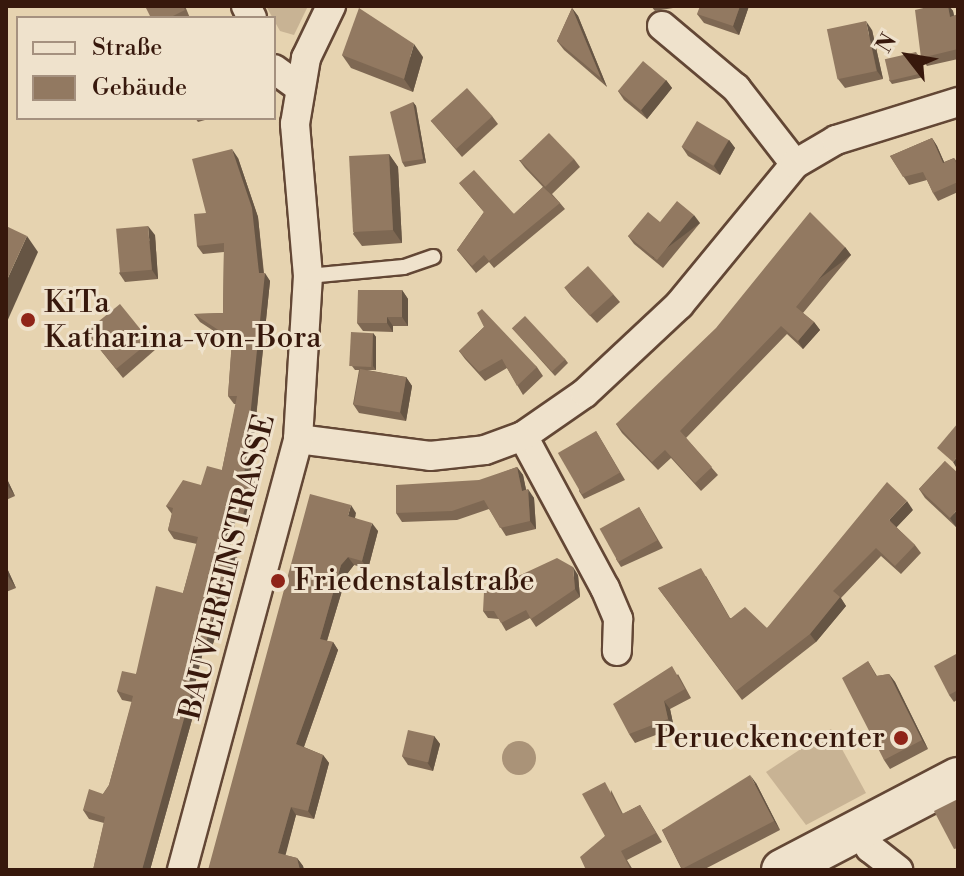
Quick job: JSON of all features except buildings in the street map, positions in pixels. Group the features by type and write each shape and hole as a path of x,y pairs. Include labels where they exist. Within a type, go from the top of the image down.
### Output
{"main road":[{"path":"782,870 958,778"}],"street":[{"name":"BAUVEREINSTRASSE","path":"182,870 298,439 308,276 295,124 299,87 331,6"},
{"path":"662,26 736,88 795,164"},
{"path":"276,70 299,87"},
{"path":"298,439 430,456 485,450 523,436 585,393 679,305 795,164 836,140 958,102"},
{"path":"523,436 605,588 618,619 617,651"},
{"path":"861,829 870,848 898,870"}],"lane":[{"path":"308,276 404,267 433,257"}],"shaded area":[{"path":"266,6 308,6 294,35 280,31 276,16 272,16"},
{"path":"831,729 866,793 806,825 766,772"},
{"path":"519,741 531,746 536,758 531,770 519,775 507,770 502,758 507,746"}],"place":[{"name":"KiTa Katharina-von-Bora","path":"28,320"},
{"name":"Friedenstalstraße","path":"278,581"},
{"name":"Perueckencenter","path":"901,738"}]}
